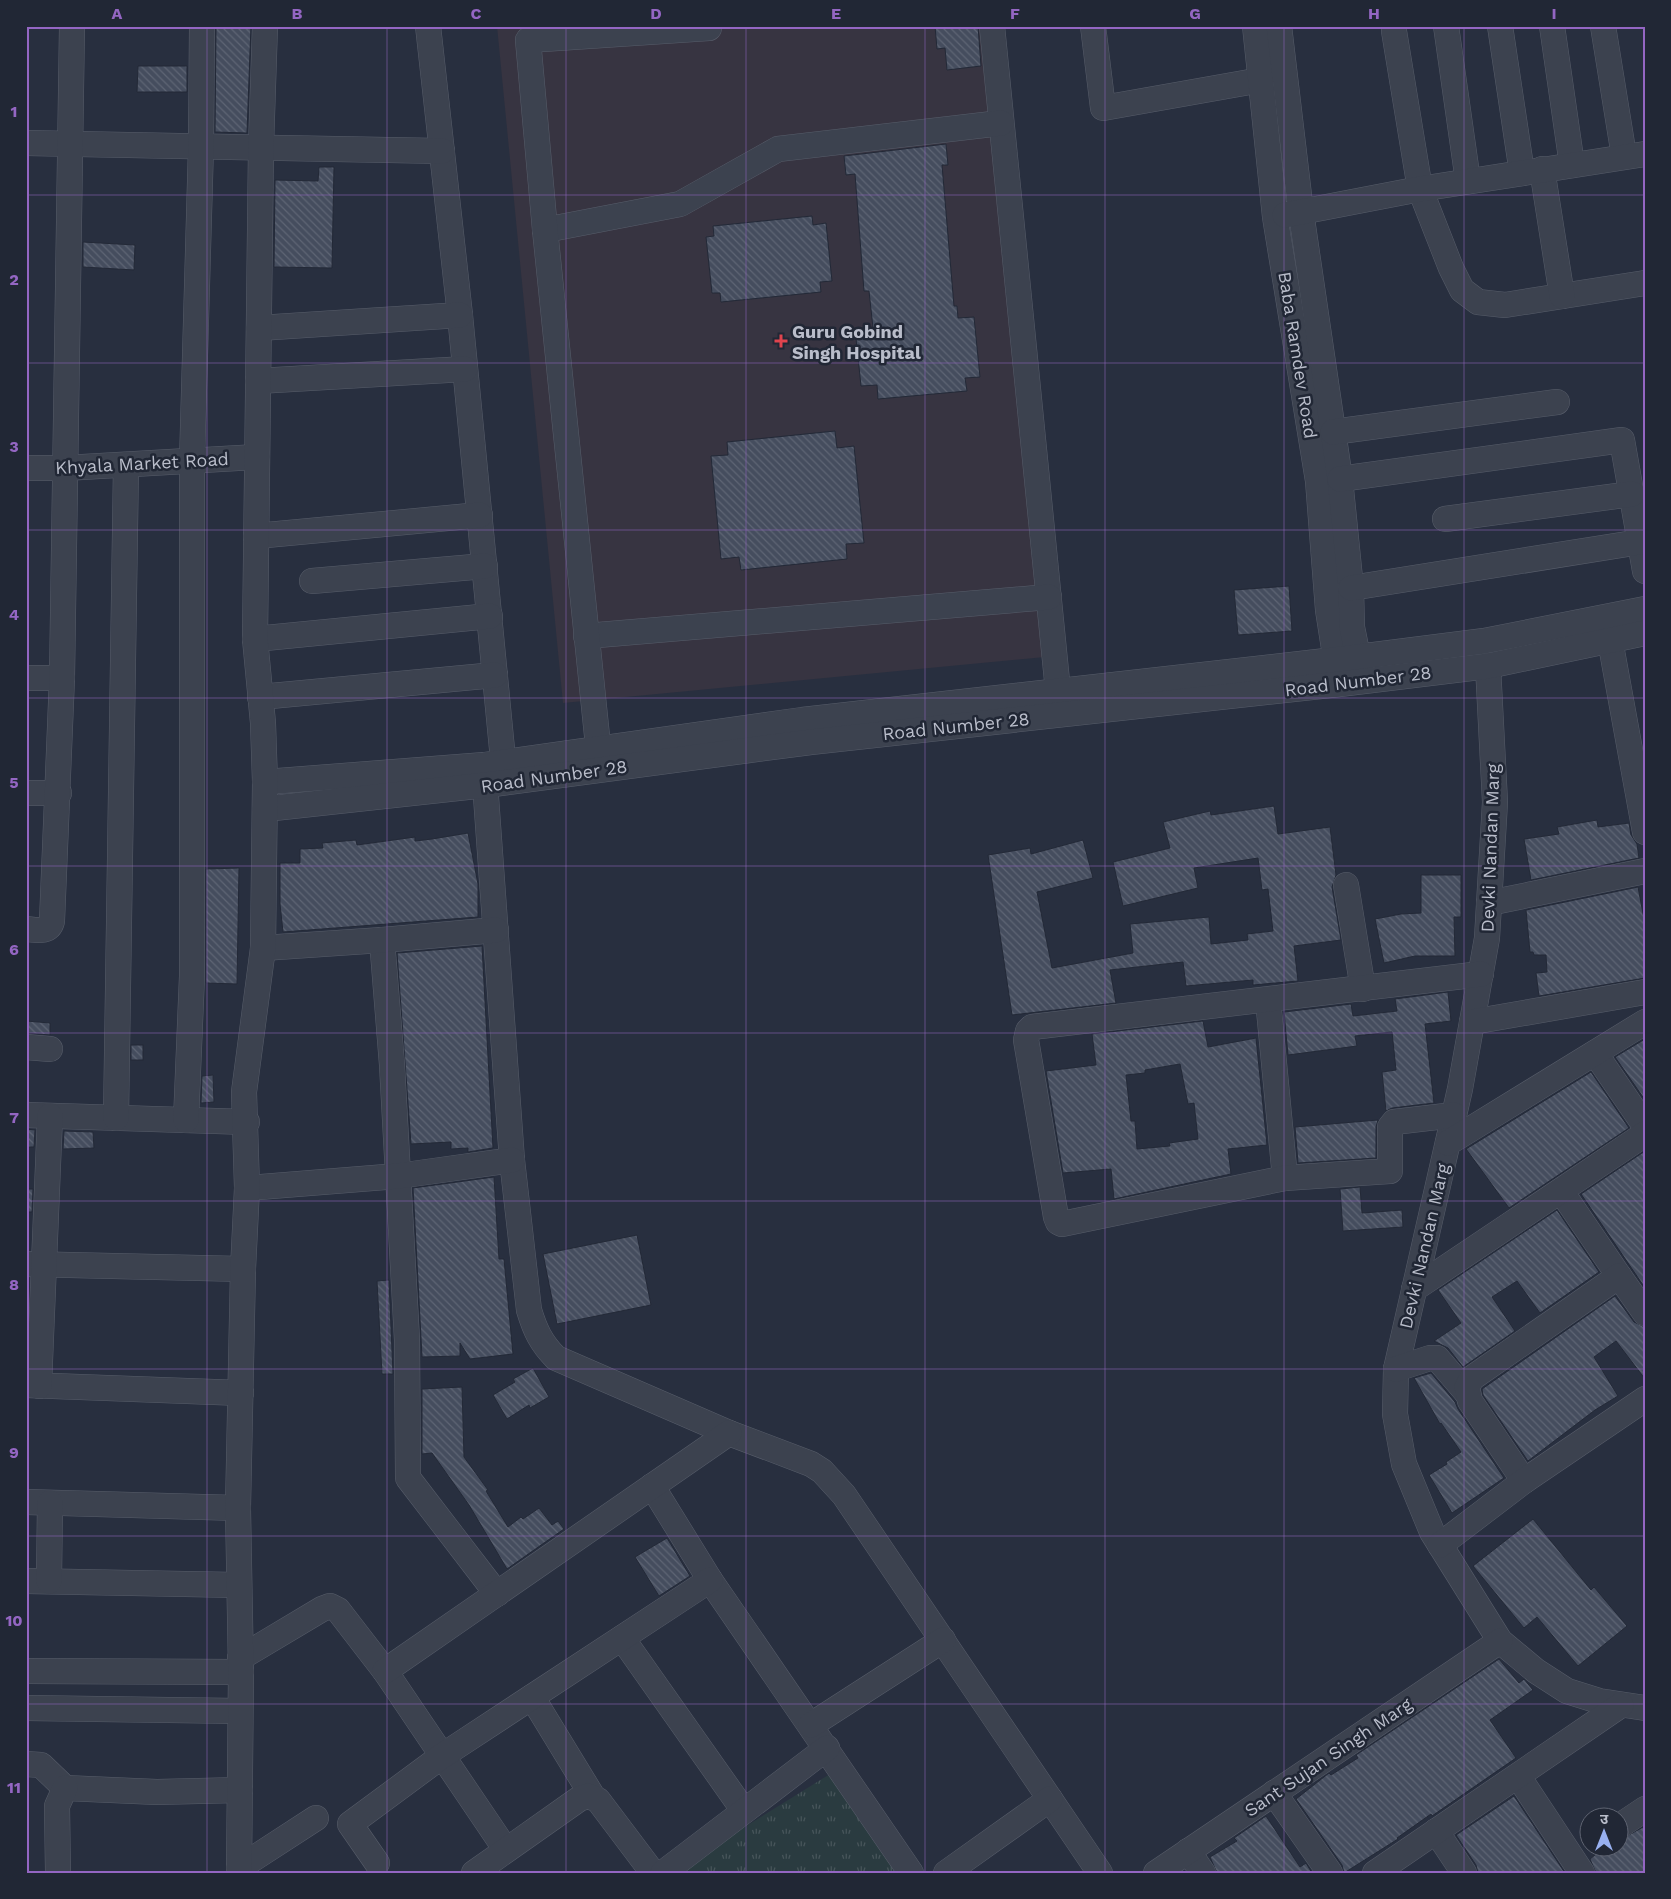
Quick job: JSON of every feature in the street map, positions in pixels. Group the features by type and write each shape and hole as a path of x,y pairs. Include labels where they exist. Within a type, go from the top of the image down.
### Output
{"street":[{"path":"26,929 46,930 51,926 59,793 72,26"},
{"path":"186,1120 192,976 192,461 201,146 202,26"},
{"path":"239,1870 240,1665 238,1508 243,1268 248,1188 247,1122 244,1092 263,948 265,809 265,782 255,638 261,147 265,26"},
{"path":"428,26 466,369 495,675 496,930 512,1160 529,1310 535,1333 544,1347 556,1358 729,1434 811,1464 822,1471 844,1495 1100,1873"},
{"path":"600,759 544,230 527,33 710,28 709,26"},
{"path":"992,26 1058,691"},
{"path":"1092,26 1103,108 1261,80"},
{"name":"Baba Ramdev Road","path":"1255,26 1275,217 1346,658 1352,683"},
{"path":"1279,26 1301,212 1340,479 1351,588 1352,627 1346,658"},
{"path":"1446,26 1468,181"},
{"path":"1500,26 1562,296"},
{"path":"1552,26 1572,164"},
{"path":"1275,217 1420,189 1634,155 1603,26"},
{"path":"1394,31 1420,189 1451,268 1462,290 1478,302 1505,305 1645,283"},
{"path":"544,230 680,204 778,149 1001,123"},
{"path":"26,143 442,151"},
{"path":"259,328 460,315"},
{"path":"258,381 466,369"},
{"path":"1334,432 1558,402"},
{"path":"1340,479 1622,440 1645,571"},
{"name":"Khyala Market Road","path":"26,468 66,468 257,457"},
{"path":"116,1118 126,465"},
{"path":"1444,519 1632,494"},
{"path":"256,536 480,515"},
{"path":"1351,588 1640,542"},
{"path":"312,581 485,566"},
{"path":"586,636 1049,597"},
{"name":"Road Number 28","path":"265,809 600,759 802,720 1484,641 1645,609"},
{"path":"255,638 490,616"},
{"name":"Road Number 28","path":"600,759 811,742 1352,683 1488,666 1645,633"},
{"path":"1610,640 1645,832"},
{"name":"Devki Nandan Marg","path":"1488,666 1495,802 1487,938 1454,1115 1396,1368 1395,1414 1404,1464 1432,1532 1500,1641 1536,1671 1567,1691 1583,1697 1633,1706"},
{"path":"260,697 495,675"},
{"path":"26,678 62,678"},
{"name":"Road Number 28","path":"265,782 495,774"},
{"path":"26,793 59,793"},
{"path":"1489,903 1645,871"},
{"path":"1346,885 1363,989"},
{"path":"263,948 496,930"},
{"path":"382,940 407,1340 408,1478 497,1594"},
{"path":"1454,1115 1394,1122 1390,1127 1390,1172 1285,1178 1062,1224 1058,1222 1026,1040 1028,1031 1032,1027 1480,974"},
{"path":"1472,1022 1645,992"},
{"path":"1268,1000 1285,1178"},
{"path":"1448,1143 1645,1022"},
{"path":"1595,1053 1645,1126"},
{"path":"241,1393 33,1385 38,1115 247,1122"},
{"path":"1414,1289 1645,1134"},
{"path":"248,1188 398,1176 512,1160"},
{"path":"1561,1191 1645,1313"},
{"path":"35,1264 243,1268"},
{"path":"1467,1393 1467,1387 1472,1378 1619,1276"},
{"path":"1396,1368 1430,1358 1437,1358 1467,1393 1470,1401 1524,1481"},
{"path":"1440,1544 1524,1481 1645,1399"},
{"path":"385,1671 729,1434"},
{"path":"652,1486 710,1580 911,1873"},
{"path":"238,1508 38,1502 38,1581 238,1585"},
{"path":"377,1863 350,1824 442,1756 710,1580"},
{"path":"26,1671 240,1665 322,1608 330,1606 338,1610 385,1671 506,1850"},
{"path":"622,1638 744,1811"},
{"path":"811,1725 943,1640"},
{"name":"Sant Sujan Singh Marg","path":"1156,1873 1500,1641"},
{"path":"532,1697 593,1797 598,1800 655,1872 744,1811 827,1748"},
{"path":"1375,1873 1518,1776 1633,1706"},
{"path":"26,1708 240,1711"},
{"path":"26,1764 40,1764 65,1788 157,1792 240,1790"},
{"path":"1518,1776 1581,1859"},
{"path":"58,1873 56,1806 65,1788"},
{"path":"1274,1793 1330,1873"},
{"path":"474,1873 579,1799 593,1797"},
{"path":"946,1873 1050,1799"},
{"path":"1628,1820 1645,1809"},
{"path":"239,1870 316,1818"},
{"path":"1436,1831 1464,1873"},
{"path":"1188,1851 1203,1873"}],"shaded area":[{"name":"Guru Gobind Singh Hospital","path":"497,26 1004,26 1066,655 563,703"}],"green space":[{"path":"830,1774 900,1873 674,1871"}],"building":[{"path":"216,26 251,26 247,133 215,132"},
{"path":"935,26 978,26 981,66 947,70 945,48 937,49"},
{"path":"138,66 187,66 187,92 137,92"},
{"path":"946,144 948,165 942,165 954,306 957,306 958,318 974,317 980,377 965,378 967,391 878,399 877,385 861,386 855,329 873,328 869,291 864,291 855,174 846,175 844,156"},
{"path":"319,167 334,167 332,268 274,267 275,180 318,181"},
{"path":"812,216 813,225 826,223 832,281 820,282 821,292 721,302 720,293 712,293 706,237 714,236 713,226"},
{"path":"83,242 135,245 134,270 83,267"},
{"path":"835,431 837,448 854,446 864,543 846,544 847,559 741,570 739,557 721,559 711,456 728,455 727,442"},
{"path":"1289,586 1292,631 1238,635 1234,590"},
{"path":"1274,806 1278,834 1330,827 1336,875 1332,887 1341,940 1294,946 1298,981 1253,985 1253,980 1186,986 1183,962 1110,970 1116,1003 1012,1015 988,855 1030,848 1031,854 1083,840 1093,878 1037,892 1052,968 1133,953 1130,924 1209,917 1211,944 1248,940 1247,934 1273,931 1268,889 1262,890 1258,858 1194,868 1198,888 1123,906 1113,862 1170,848 1163,822 1210,811 1211,815"},
{"path":"1597,820 1598,827 1629,823 1631,835 1637,844 1639,858 1531,880 1524,839 1559,834 1557,827"},
{"path":"468,833 478,884 478,917 283,932 280,904 280,863 300,863 300,849 323,848 322,843 356,840 357,845 415,837 415,841"},
{"path":"239,868 237,984 206,983 206,869"},
{"path":"1421,875 1461,875 1461,917 1454,917 1455,956 1415,956 1384,963 1375,919 1401,914 1421,913"},
{"path":"1638,887 1645,924 1645,978 1539,996 1536,973 1547,972 1546,955 1534,955 1533,952 1530,952 1526,910"},
{"path":"482,946 493,1148 468,1152 468,1148 451,1149 451,1142 411,1144 397,953"},
{"path":"1448,992 1451,1021 1425,1024 1434,1103 1392,1108 1386,1111 1382,1072 1396,1070 1392,1032 1355,1036 1357,1046 1288,1055 1284,1012 1351,1004 1353,1016 1397,1011 1395,999"},
{"path":"26,1021 50,1023 50,1035 26,1033"},
{"path":"1203,1021 1208,1047 1256,1038 1267,1145 1228,1149 1231,1174 1114,1199 1111,1169 1063,1173 1046,1071 1096,1065 1092,1034","holes":["1180,1064 1188,1104 1194,1103 1198,1139 1169,1143 1170,1146 1137,1149 1135,1121 1131,1121 1126,1075 1145,1073 1145,1070"]},
{"path":"1645,1039 1645,1100 1615,1057"},
{"path":"131,1045 143,1045 143,1060 131,1060"},
{"path":"1591,1072 1629,1128 1509,1208 1466,1149"},
{"path":"213,1075 214,1102 201,1103 202,1076"},
{"path":"1378,1120 1376,1127 1376,1158 1298,1163 1295,1127"},
{"path":"26,1129 35,1130 34,1147 26,1147"},
{"path":"64,1131 93,1132 94,1148 63,1149"},
{"path":"1645,1151 1645,1288 1581,1194"},
{"path":"494,1177 499,1259 504,1259 513,1354 470,1359 460,1343 460,1356 422,1357 413,1188"},
{"path":"1360,1187 1362,1213 1402,1210 1403,1227 1343,1231 1340,1189"},
{"path":"26,1189 33,1189 32,1212 26,1212"},
{"path":"1557,1210 1599,1272 1540,1313 1517,1281 1492,1297 1515,1331 1463,1367 1448,1348 1434,1341 1461,1323 1438,1290"},
{"path":"637,1235 651,1305 557,1324 543,1254"},
{"path":"389,1280 393,1374 382,1374 377,1281"},
{"path":"1615,1296 1634,1322 1645,1327 1645,1379 1616,1341 1594,1357 1618,1396 1595,1410 1528,1461 1483,1395 1482,1389"},
{"path":"533,1368 549,1397 530,1408 529,1405 507,1419 493,1395 515,1382 513,1379"},
{"path":"1431,1373 1455,1402 1504,1478 1452,1513 1429,1475 1447,1464 1446,1462 1461,1452 1440,1424 1414,1378"},
{"path":"462,1387 464,1457 488,1490 486,1491 508,1527 521,1517 523,1519 539,1508 552,1525 558,1521 564,1529 507,1569 469,1505 432,1453 422,1454 422,1389"},
{"path":"1533,1519 1591,1590 1594,1587 1627,1626 1578,1666 1537,1617 1524,1628 1473,1566"},
{"path":"667,1538 690,1576 659,1596 635,1557"},
{"path":"1499,1659 1519,1683 1524,1679 1533,1690 1490,1720 1516,1758 1432,1816 1431,1814 1398,1839 1344,1873 1342,1865 1296,1799 1329,1773 1331,1775 1358,1758 1356,1755"},
{"path":"1514,1796 1565,1873 1478,1873 1476,1865 1456,1835"},
{"path":"1266,1816 1300,1867 1306,1863 1312,1873 1217,1873 1210,1857 1237,1841 1234,1838"},
{"path":"1645,1826 1645,1873 1596,1873 1590,1859 1594,1856 1628,1856 1628,1835"}],"place":[{"name":"Guru Gobind Singh Hospital","path":"781,341"}]}
